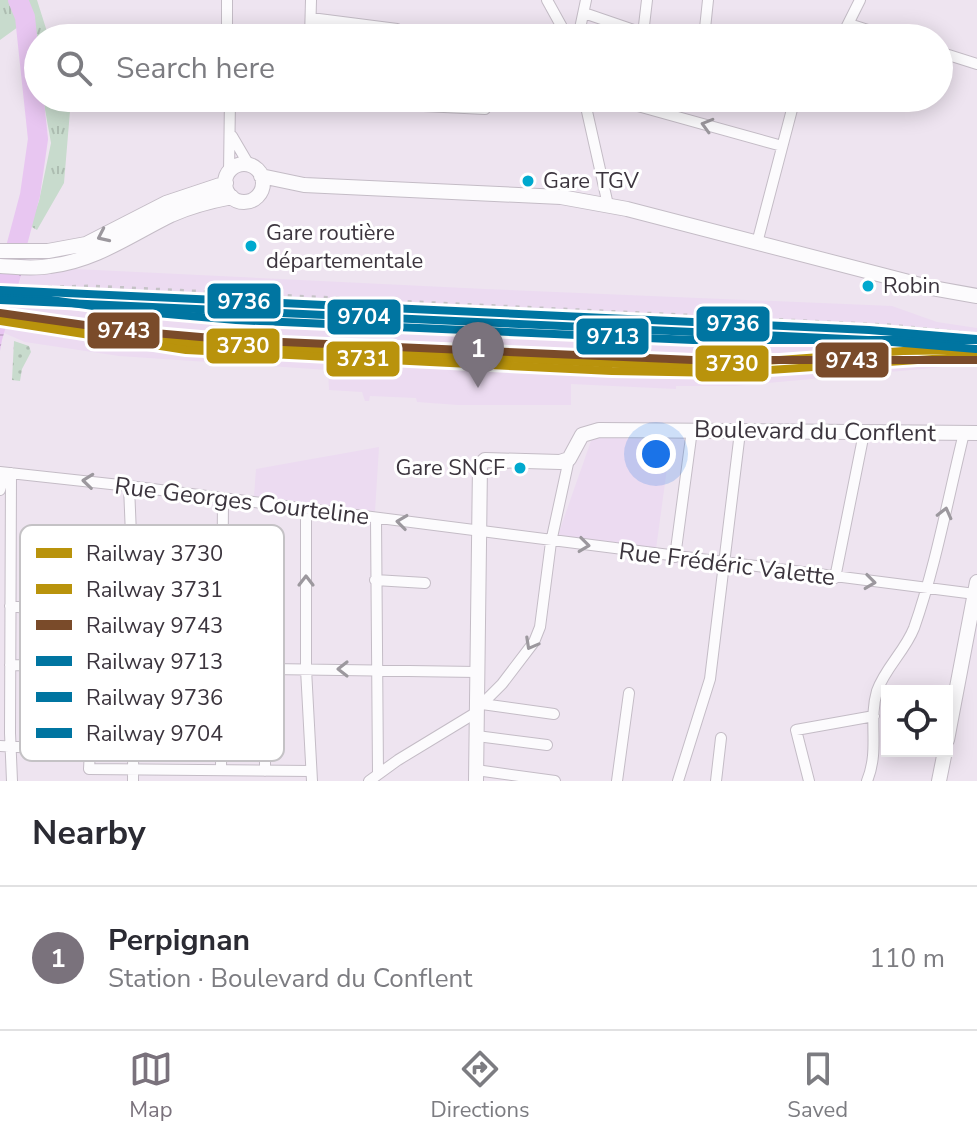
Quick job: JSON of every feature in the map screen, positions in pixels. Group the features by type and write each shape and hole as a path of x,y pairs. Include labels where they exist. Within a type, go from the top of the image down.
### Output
{"street":[{"path":"227,0 227,24"},
{"path":"311,0 311,24"},
{"path":"581,24 586,0"},
{"path":"644,24 647,0"},
{"path":"705,24 708,0"},
{"path":"849,24 860,0"},
{"path":"545,1 559,24"},
{"path":"584,13 615,24"},
{"path":"311,18 358,24"},
{"path":"953,56 977,64"},
{"path":"230,112 229,184 237,201 248,202 261,184"},
{"path":"587,112 608,205"},
{"path":"659,112 782,146"},
{"path":"757,243 791,112"},
{"path":"231,134 261,184"},
{"path":"0,251 52,266 89,256 173,214 203,203 229,184 238,166 249,165"},
{"path":"261,184 561,197 608,205 932,288 977,296"},
{"path":"0,266 33,260"},
{"path":"675,557 692,430"},
{"name":"Boulevard du Conflent","path":"569,459 582,435 589,431 971,433"},
{"path":"678,781 710,679 740,432"},
{"path":"835,578 864,433"},
{"path":"867,781 875,751 874,716 880,685 912,632 971,433"},
{"path":"555,781 476,776 480,465 485,460 560,462 569,459"},
{"path":"369,781 479,707 520,663 534,642 540,627 551,542 569,459"},
{"path":"0,490 5,473"},
{"path":"5,473 12,781"},
{"name":"Rue Georges Courteline","path":"5,473 479,531"},
{"path":"129,486 130,525"},
{"path":"223,499 223,525"},
{"path":"89,761 89,769 134,775 221,770 311,776 306,669 306,510"},
{"path":"376,519 378,773"},
{"name":"Rue Frédéric Valette","path":"479,531 926,589 976,588"},
{"path":"375,580 425,583"},
{"path":"953,709 976,588"},
{"path":"10,606 20,607"},
{"path":"10,665 20,665"},
{"path":"284,670 477,672"},
{"path":"617,781 629,693"},
{"path":"479,707 554,714"},
{"path":"809,781 796,730 874,716"},
{"path":"477,736 547,745"},
{"path":"716,781 721,738"},
{"path":"0,746 20,747"},
{"path":"939,781 944,757"},
{"path":"221,761 221,770"},
{"path":"265,761 265,771"}],"shaded area":[{"path":"28,252 2,340 0,351 0,253"},
{"path":"75,269 892,306 937,322 977,328 977,364 735,386 676,386 676,389 571,384 571,405 458,405 417,402 416,398 370,396 369,401 365,401 362,392 329,390 328,370 119,356 25,342 4,333 22,274"},
{"path":"592,438 671,439 656,549 558,535"},
{"path":"379,447 375,512 254,496 256,469"}],"green space":[{"path":"0,0 37,0 45,24 30,24 29,19 0,40"},
{"path":"45,112 70,112 64,183 37,230 30,226 39,201 51,143"},
{"path":"14,341 29,346 31,352 20,381 12,380"}],"waterway":[{"path":"18,0 26,24"},
{"path":"0,308 30,195 38,139 35,112"}],"railway":[{"path":"0,288 91,286 890,325 977,334"},
{"path":"0,299 174,319 483,334"}],"rail line":[{"name":"9736","path":"0,290 869,330 977,339"},
{"name":"9713","path":"1,293 122,310 236,320 693,340 977,340"},
{"name":"9704","path":"0,300 868,340 976,349"},
{"name":"9743","path":"0,313 120,330 235,340 693,360 977,360"},
{"name":"3730","path":"0,315 114,335 186,343 682,367 903,351 977,350"},
{"name":"3731","path":"0,321 186,350 612,371 725,373 977,356"}],"place":[{"name":"Gare TGV","path":"528,181"},
{"name":"Gare routière départementale","path":"251,246"},
{"name":"Robin","path":"868,286"},
{"name":"Perpignan","path":"478,388"},
{"name":"Gare SNCF","path":"520,468"}]}
